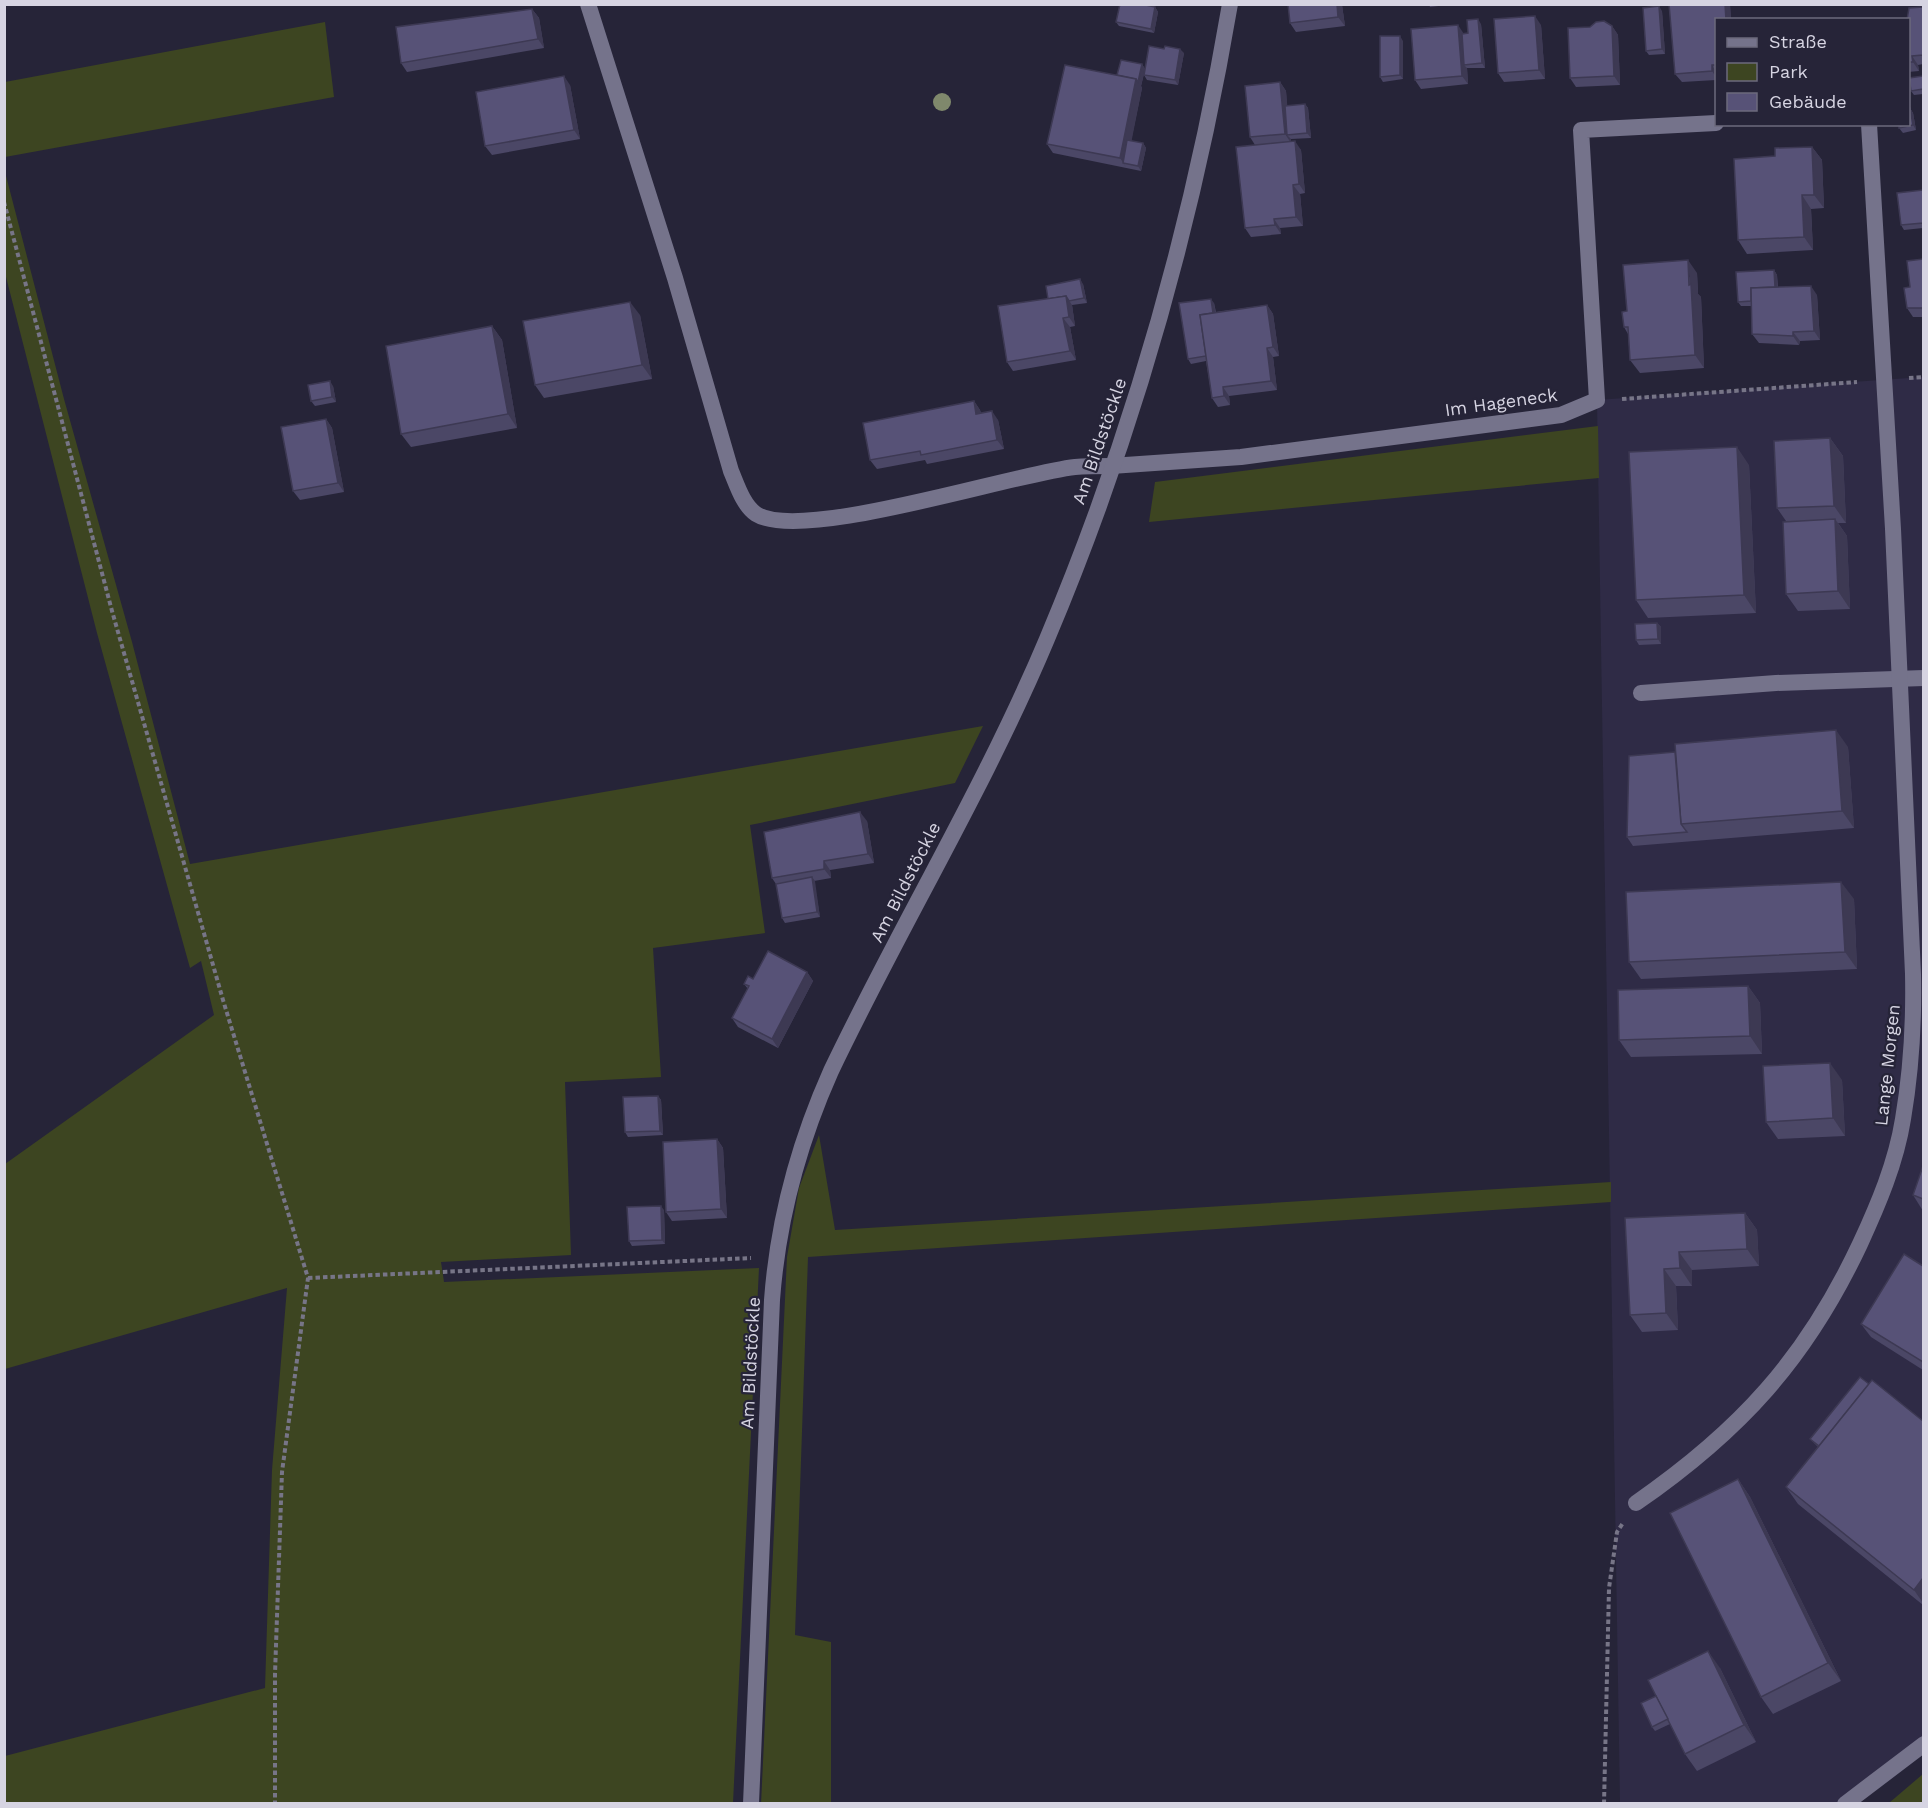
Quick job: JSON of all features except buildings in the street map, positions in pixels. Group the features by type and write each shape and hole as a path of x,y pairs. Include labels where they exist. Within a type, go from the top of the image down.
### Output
{"street":[{"name":"Im Hageneck","path":"588,4 675,278 731,471 742,497 755,513 775,521 799,523 877,509 1075,467 1241,457 1561,415 1597,400"},
{"name":"Am Bildstöckle","path":"751,1803 775,1256 783,1208 812,1114 851,1028 1022,695 1075,569 1139,389 1184,234 1230,4"},
{"path":"1597,400 1581,130 1715,123"},
{"path":"1869,126 1900,680"},
{"path":"1641,693 1776,683 1923,678"},
{"name":"Lange Morgen","path":"1636,1503 1731,1429 1779,1378 1837,1291 1864,1236 1889,1174 1903,1122 1913,1012 1900,680"},
{"path":"1845,1803 1923,1744"}],"path":[{"path":"4,202 115,622 223,1000 308,1278 282,1472 275,1674 275,1803"},
{"path":"1597,400 1923,377"},
{"path":"308,1278 775,1256"},
{"path":"1604,1803 1610,1588 1617,1532 1636,1503"}],"shaded area":[{"path":"1923,377 1923,1744 1845,1803 1620,1803 1597,400"}],"green space":[{"path":"325,22 334,97 5,157 5,82"},
{"path":"5,172 190,864 983,726 955,783 750,825 765,933 653,948 661,1077 565,1082 571,1255 441,1262 444,1282 759,1268 733,1803 5,1803 5,1756 265,1688 272,1470 287,1288 5,1369 5,1164 214,1015 201,961 190,968 97,633 5,273"},
{"path":"1598,426 1599,478 1149,522 1155,482"},
{"path":"819,1135 835,1230 1611,1182 1611,1202 808,1257 795,1635 831,1642 831,1803 761,1804 787,1257 799,1188"},
{"path":"1923,1774 1923,1803 1889,1803"}]}
